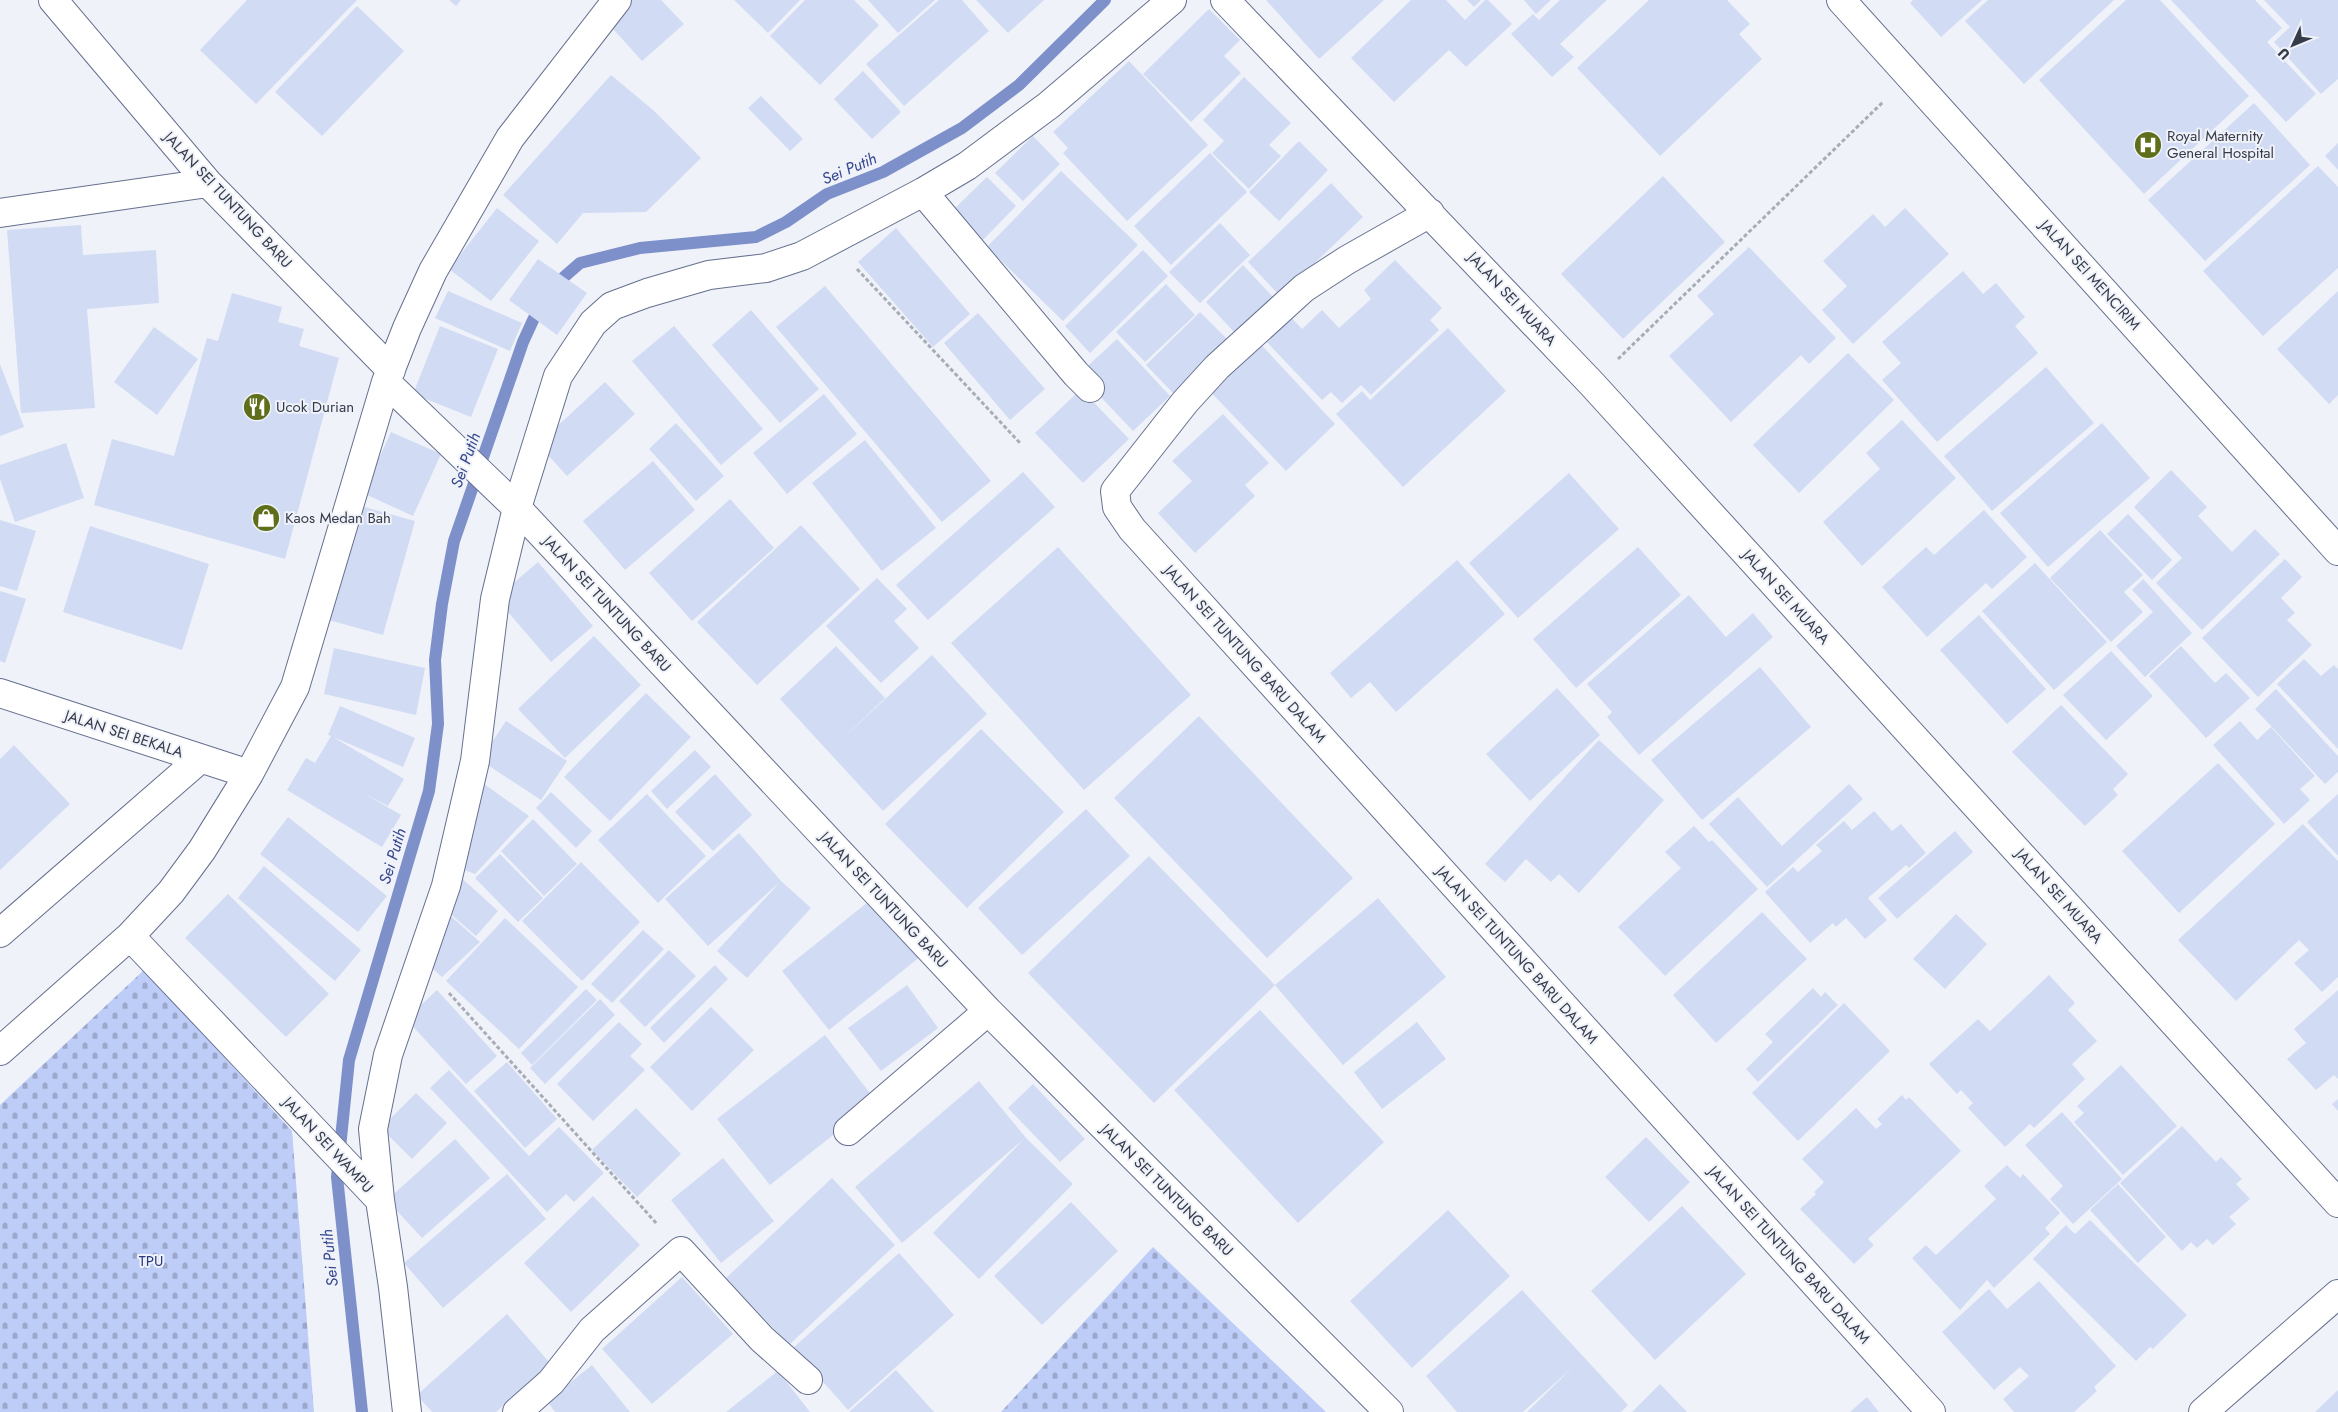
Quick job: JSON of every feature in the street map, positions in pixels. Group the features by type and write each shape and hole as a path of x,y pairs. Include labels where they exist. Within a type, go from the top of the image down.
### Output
{"street":[{"name":"JALAN SEI TUNTUNG BARU","path":"53,0 208,183 388,376 517,508 988,1011 1389,1412"},
{"path":"0,1051 130,936 170,892 192,864 249,774 294,687 388,376 406,328 433,271 510,138 617,0"},
{"path":"371,1191 373,1129 388,1055 446,886 475,761 495,600 517,508 558,376 593,323 612,306 708,275 766,268 802,256 923,192 967,166 1049,105 1172,0"},
{"name":"JALAN SEI MUARA","path":"1225,0 1592,384 2338,1203"},
{"name":"JALAN SEI MENCIRIM","path":"1841,0 2338,551"},
{"path":"0,213 208,183"},
{"path":"923,192 1076,374 1090,388"},
{"name":"JALAN SEI TUNTUNG BARU DALAM","path":"1430,213 1347,260 1304,288 1217,367 1185,402 1115,491 1117,507 1132,529 1932,1412"},
{"name":"JALAN SEI BEKALA","path":"0,693 249,774"},
{"path":"0,932 200,759"},
{"name":"JALAN SEI WAMPU","path":"130,936 371,1191 393,1287 407,1412"},
{"path":"848,1131 988,1011"},
{"path":"517,1412 551,1382 592,1330 680,1251 762,1339 808,1380"},
{"path":"2203,1412 2338,1294"}],"path":[{"path":"1592,384 1910,76"},
{"path":"831,240 1020,444"},
{"path":"420,962 680,1251"}],"green space":[{"name":"TPU","path":"144,970 292,1131 314,1412 0,1412 0,1105"},
{"path":"1153,1247 1326,1412 1001,1412"}],"building":[{"path":"247,0 357,0 256,104 200,50"},
{"path":"449,0 461,0 456,6"},
{"path":"630,0 661,0 684,24 642,61 606,21"},
{"path":"734,0 800,0 768,33"},
{"path":"805,0 854,0 879,25 820,85 770,36"},
{"path":"868,0 935,0 898,33"},
{"path":"939,0 962,0 989,31 904,106 866,64"},
{"path":"976,0 1044,0 1008,33"},
{"path":"1266,0 1384,0 1319,59"},
{"path":"1411,0 1446,0 1465,20 1485,0 1488,0 1512,24 1466,67 1449,50 1394,102 1351,58"},
{"path":"1467,0 1481,0 1474,7"},
{"path":"1524,0 1551,0 1536,14"},
{"path":"1560,0 1607,0 1560,44 1574,57 1552,77 1511,34 1533,14 1539,20"},
{"path":"1649,0 1727,0 1750,24 1739,34 1762,59 1660,156 1577,68"},
{"path":"1913,0 1982,0 1941,37 1910,3"},
{"path":"1988,0 2114,0 2024,84 1965,21"},
{"name":"Royal Maternity General Hospital","path":"2126,0 2160,0 2249,96 2144,194 2039,80"},
{"path":"2171,0 2255,0 2282,28 2267,42 2316,94 2286,122"},
{"path":"2264,0 2338,0 2338,79 2321,94 2274,42 2290,27"},
{"path":"357,6 404,51 322,136 275,92"},
{"path":"1209,9 1240,40 1224,56 1241,73 1191,122 1143,74"},
{"path":"1129,61 1208,145 1127,221 1063,153 1068,148 1053,132"},
{"path":"863,71 901,112 872,139 834,99"},
{"path":"611,75 653,110 701,158 646,212 583,213 557,244 503,195"},
{"path":"1244,77 1291,123 1269,145 1281,156 1249,189 1212,153 1224,141 1203,120"},
{"path":"761,96 803,139 790,151 748,108"},
{"path":"2254,103 2310,165 2205,261 2148,200"},
{"path":"1033,136 1060,164 1023,201 995,173"},
{"path":"1299,141 1328,170 1279,221 1249,192"},
{"path":"2338,143 2338,170 2325,156"},
{"path":"1210,153 1247,192 1171,265 1134,226"},
{"path":"2318,166 2338,187 2338,268 2263,336 2203,271"},
{"path":"1061,171 1138,245 1063,321 987,247"},
{"path":"1663,176 1725,242 1623,339 1561,274"},
{"path":"987,177 1016,206 983,240 953,210"},
{"path":"1331,183 1363,217 1280,296 1248,262"},
{"path":"497,208 539,241 491,301 449,269"},
{"path":"1905,208 1949,254 1853,344 1822,310 1847,286 1823,261 1873,214 1885,227"},
{"path":"1220,223 1250,255 1200,303 1169,272"},
{"path":"81,225 83,255 156,250 159,303 87,309 95,408 21,413 7,230"},
{"path":"896,228 970,314 933,347 858,262"},
{"path":"1749,247 1836,338 1809,364 1801,355 1731,422 1669,356 1714,314 1697,296"},
{"path":"1143,250 1168,276 1090,353 1065,326"},
{"path":"538,259 587,293 557,335 509,300"},
{"path":"1395,260 1442,308 1430,320 1439,330 1371,395 1361,385 1342,403 1331,392 1322,400 1260,335 1286,312 1302,329 1322,310 1339,328 1371,299 1364,290"},
{"path":"1243,265 1273,297 1235,333 1206,302"},
{"path":"1963,271 1983,294 1996,283 2025,317 2015,326 2038,353 1937,442 1882,380 1901,363 1882,342"},
{"path":"1166,284 1195,315 1145,362 1116,332"},
{"path":"825,286 991,481 942,522 776,327"},
{"path":"448,291 522,323 510,351 435,318"},
{"path":"2338,291 2338,395 2329,404 2277,349"},
{"name":"Ucok Durian","path":"232,293 282,307 278,322 304,329 299,346 339,358 285,559 94,505 112,439 174,456 207,338 218,341"},
{"path":"751,310 819,389 780,423 712,345"},
{"path":"1200,312 1228,340 1174,394 1146,365"},
{"path":"978,313 1045,389 1010,420 944,343"},
{"path":"440,326 498,349 471,417 413,394"},
{"path":"674,326 763,429 721,465 632,361"},
{"path":"154,327 198,359 157,415 114,382"},
{"path":"1448,328 1506,391 1403,487 1336,414 1362,391 1370,400"},
{"path":"1254,337 1335,424 1286,471 1204,385"},
{"path":"1117,339 1170,396 1133,431 1079,374"},
{"path":"1848,353 1894,400 1799,493 1753,445"},
{"path":"0,364 24,427 0,436"},
{"path":"2046,367 2094,423 1992,511 1944,456"},
{"path":"605,382 635,414 567,476 538,444"},
{"path":"1081,389 1129,439 1083,483 1035,433"},
{"path":"824,394 857,434 787,494 753,453"},
{"path":"1223,414 1269,463 1245,485 1255,496 1195,553 1158,513 1192,481 1172,461"},
{"path":"1902,420 1956,478 1862,566 1823,522 1880,469 1866,453"},
{"path":"676,423 724,476 696,501 649,449"},
{"path":"2102,423 2150,478 2048,567 2000,513"},
{"path":"391,432 441,454 413,516 363,493"},
{"path":"865,440 936,528 882,571 812,483"},
{"path":"66,443 84,498 15,522 0,479 0,465"},
{"path":"653,461 695,510 625,570 583,521"},
{"path":"2171,470 2207,507 2198,516 2232,552 2255,529 2280,554 2202,630 2156,583 2182,558 2134,507"},
{"path":"1023,472 1055,507 928,620 896,585"},
{"path":"1569,473 1619,529 1518,618 1469,563"},
{"path":"730,499 774,548 692,621 649,573"},
{"path":"357,505 415,521 383,635 325,619"},
{"path":"1984,510 2027,557 1992,589 1986,583 1927,637 1882,587 1926,547 1934,555"},
{"path":"2128,514 2172,560 2152,580 2107,534"},
{"path":"0,520 36,531 17,591 0,586"},
{"path":"801,525 860,589 757,685 697,622"},
{"path":"90,526 209,564 182,650 63,612"},
{"path":"2100,530 2143,575 2124,592 2143,612 2111,642 2050,578"},
{"path":"1058,547 1191,695 1084,790 951,643"},
{"path":"1638,547 1681,595 1576,688 1533,639"},
{"path":"2285,559 2302,577 2281,598 2295,613 2287,620 2312,645 2258,697 2202,638"},
{"path":"1457,560 1505,614 1396,712 1370,682 1351,698 1330,673"},
{"path":"538,562 593,626 551,662 496,598"},
{"path":"2035,563 2107,642 2054,690 1982,611"},
{"path":"877,578 907,609 894,621 919,648 881,683 826,626"},
{"path":"2143,579 2192,633 2145,677 2116,646 2153,612 2132,590"},
{"path":"0,591 26,599 5,663 0,661"},
{"path":"1689,595 1726,637 1753,613 1773,637 1639,755 1607,717 1612,712 1587,684"},
{"path":"1979,615 2046,689 2007,724 1940,650"},
{"path":"594,636 641,685 565,758 518,709"},
{"path":"836,646 885,698 835,746 932,655 987,714 883,811 780,699"},
{"path":"2181,646 2215,683 2226,673 2250,698 2206,738 2149,676"},
{"path":"334,648 425,668 416,715 324,694"},
{"path":"2111,651 2153,696 2106,740 2063,695"},
{"path":"2304,659 2321,676 2334,665 2338,669 2338,749 2277,684"},
{"path":"1760,667 1811,727 1702,820 1651,760"},
{"path":"1557,688 1600,735 1530,801 1486,754"},
{"path":"2276,689 2338,756 2338,772 2325,784 2255,709"},
{"path":"646,693 691,737 610,821 564,777"},
{"path":"2061,705 2128,774 2113,789 2118,795 2085,826 2012,752"},
{"path":"340,706 415,738 403,767 333,737 404,779 388,806 365,794 401,815 382,847 287,790 306,758 315,763 331,736 328,735"},
{"path":"1199,716 1353,878 1267,958 1114,798"},
{"path":"506,721 567,761 541,800 480,760"},
{"path":"2240,721 2257,740 2271,727 2315,776 2300,789 2310,800 2284,824 2213,745"},
{"path":"981,729 1064,812 967,908 885,824"},
{"path":"1599,740 1664,800 1579,893 1559,874 1551,882 1526,859 1505,882 1485,864"},
{"path":"14,745 70,804 0,870 0,759"},
{"path":"695,750 711,767 667,809 651,791"},
{"path":"2218,763 2275,824 2179,913 2122,851"},
{"path":"715,774 752,815 713,851 675,812"},
{"path":"473,776 529,816 475,874 454,866"},
{"path":"1849,784 1863,799 1767,887 1709,824 1738,797 1782,846"},
{"path":"551,792 592,831 576,848 536,808"},
{"path":"647,794 706,856 658,903 598,840"},
{"path":"2338,794 2338,856 2307,822"},
{"path":"1086,809 1130,856 1022,955 978,908"},
{"path":"1874,811 1892,831 1901,824 1926,853 1909,868 1906,865 1868,898 1887,920 1865,939 1846,918 1836,927 1833,923 1810,943 1765,892 1793,867 1798,872 1822,851 1816,845 1844,821 1852,830"},
{"path":"288,817 387,896 358,932 260,854"},
{"path":"533,819 577,864 544,896 501,851"},
{"path":"2303,824 2338,861 2338,977 2322,992 2294,963 2309,950 2299,940 2236,1001 2178,940"},
{"path":"1694,826 1709,842 1712,840 1758,889 1665,976 1618,927 1681,868 1665,852"},
{"path":"1955,831 1973,852 1897,919 1878,898"},
{"path":"739,833 781,881 811,908 747,978 717,951 780,882 708,946 665,899"},
{"path":"500,854 543,898 518,922 475,878"},
{"path":"1149,856 1275,985 1154,1103 1028,973"},
{"path":"581,862 640,922 582,981 522,921"},
{"path":"264,866 361,950 335,981 238,898"},
{"path":"456,873 498,911 476,936 447,911"},
{"path":"228,894 329,994 286,1037 185,938"},
{"path":"873,898 921,956 829,1030 782,971"},
{"path":"1378,898 1446,977 1343,1065 1275,985"},
{"path":"445,911 480,942 442,977 424,961"},
{"path":"1762,912 1807,959 1716,1043 1673,995"},
{"path":"1956,914 1987,944 1945,989 1913,959"},
{"path":"505,918 578,987 519,1049 446,981"},
{"path":"643,930 664,949 612,1003 591,984"},
{"path":"669,950 696,976 645,1027 619,1001"},
{"path":"715,965 728,979 664,1043 650,1028"},
{"path":"2049,975 2075,1003 2068,1010 2097,1041 2072,1064 2085,1079 2034,1128 2030,1124 2005,1147 1968,1108 1973,1103 1961,1090 1957,1094 1929,1064 1978,1019 1990,1031"},
{"path":"907,985 938,1028 881,1071 848,1028"},
{"path":"1813,988 1821,997 1825,992 1838,1005 1758,1082 1746,1069 1773,1042 1765,1034"},
{"path":"586,989 597,1000 532,1065 521,1053"},
{"path":"437,990 497,1056 466,1084 406,1019"},
{"path":"2338,990 2338,1079 2334,1075 2316,1090 2287,1059 2306,1043 2294,1029"},
{"path":"600,999 615,1015 545,1084 530,1068"},
{"path":"1844,1003 1890,1051 1798,1141 1752,1093"},
{"path":"711,1007 754,1050 692,1111 650,1067"},
{"path":"1260,1010 1384,1142 1298,1223 1174,1090"},
{"path":"619,1022 642,1044 630,1056 645,1070 593,1121 557,1084"},
{"path":"1417,1022 1446,1059 1382,1109 1354,1072"},
{"path":"825,1035 876,1101 770,1185 717,1119"},
{"path":"507,1062 557,1119 525,1148 474,1091"},
{"path":"2121,1065 2177,1126 2123,1175 2074,1122 2084,1113 2077,1106"},
{"path":"449,1070 529,1156 559,1127 604,1173 574,1202 566,1194 547,1212 430,1088"},
{"path":"979,1081 1026,1138 1073,1184 979,1279 933,1233 1024,1139 902,1243 855,1187"},
{"path":"1033,1084 1085,1139 1060,1162 1008,1108"},
{"path":"416,1093 447,1123 412,1159 381,1128"},
{"path":"1902,1095 1906,1100 1909,1097 1961,1151 1868,1239 1874,1245 1854,1264 1800,1209 1816,1194 1814,1192 1824,1182 1802,1159 1856,1108 1876,1129 1882,1124 1877,1119"},
{"path":"2338,1099 2338,1111 2332,1104"},
{"path":"636,1108 681,1154 637,1197 592,1150"},
{"path":"2062,1112 2122,1179 2073,1224 2050,1199 2063,1186 2025,1145"},
{"path":"2182,1126 2216,1162 2221,1157 2242,1179 2236,1184 2250,1199 2229,1217 2236,1224 2213,1245 2207,1239 2197,1248 2191,1242 2182,1251 2120,1183"},
{"path":"1646,1137 1690,1182 1649,1222 1605,1177"},
{"path":"455,1139 490,1178 422,1238 387,1200"},
{"path":"723,1158 774,1221 721,1263 671,1200"},
{"path":"2007,1165 2020,1178 2023,1174 2060,1213 2045,1228 2050,1234 1994,1288 1987,1280 1960,1310 1912,1258 1926,1245 1936,1255 1996,1199 1984,1186"},
{"path":"507,1174 546,1219 443,1308 404,1263"},
{"path":"832,1178 895,1245 789,1345 726,1278"},
{"path":"2118,1184 2166,1237 2138,1263 2090,1210"},
{"path":"593,1196 640,1245 571,1312 524,1263"},
{"path":"1071,1202 1118,1251 1042,1325 994,1276"},
{"path":"1682,1206 1746,1274 1655,1360 1591,1291"},
{"path":"1448,1210 1510,1276 1412,1368 1350,1301"},
{"path":"2090,1220 2187,1315 2153,1349 2150,1347 2136,1361 2033,1259 2066,1225 2075,1234"},
{"path":"899,1253 954,1315 848,1410 793,1348"},
{"path":"682,1277 733,1334 652,1404 602,1349"},
{"path":"2039,1281 2116,1366 2094,1387 2097,1391 2074,1412 2014,1412 2003,1399 2029,1376 2020,1367 1994,1390 1942,1332 1989,1289 2007,1309"},
{"path":"1522,1290 1628,1405 1621,1412 1527,1412 1573,1367 1523,1412 1457,1412 1426,1376"},
{"path":"507,1314 550,1363 496,1412 432,1412 417,1395"},
{"path":"592,1365 630,1412 555,1412 547,1401"},
{"path":"896,1370 934,1412 849,1412"},
{"path":"778,1371 810,1412 726,1412"},
{"path":"1660,1384 1687,1412 1632,1412"},
{"path":"2338,1390 2338,1412 2315,1412"},
{"path":"1867,1397 1879,1412 1850,1412"}],"waterway":[{"name":"Sei Putih","path":"564,277 580,263 640,248 756,237 786,222 827,194 883,172 962,128 1019,85 1105,0"},
{"name":"Sei Putih","path":"362,1412 337,1177 349,1060 429,791 438,724 435,660 442,604 454,541 523,342 534,318"}],"place":[{"name":"Royal Maternity General Hospital","path":"2148,145"},
{"name":"Ucok Durian","path":"257,407"},
{"name":"Kaos Medan Bah","path":"266,518"}]}
